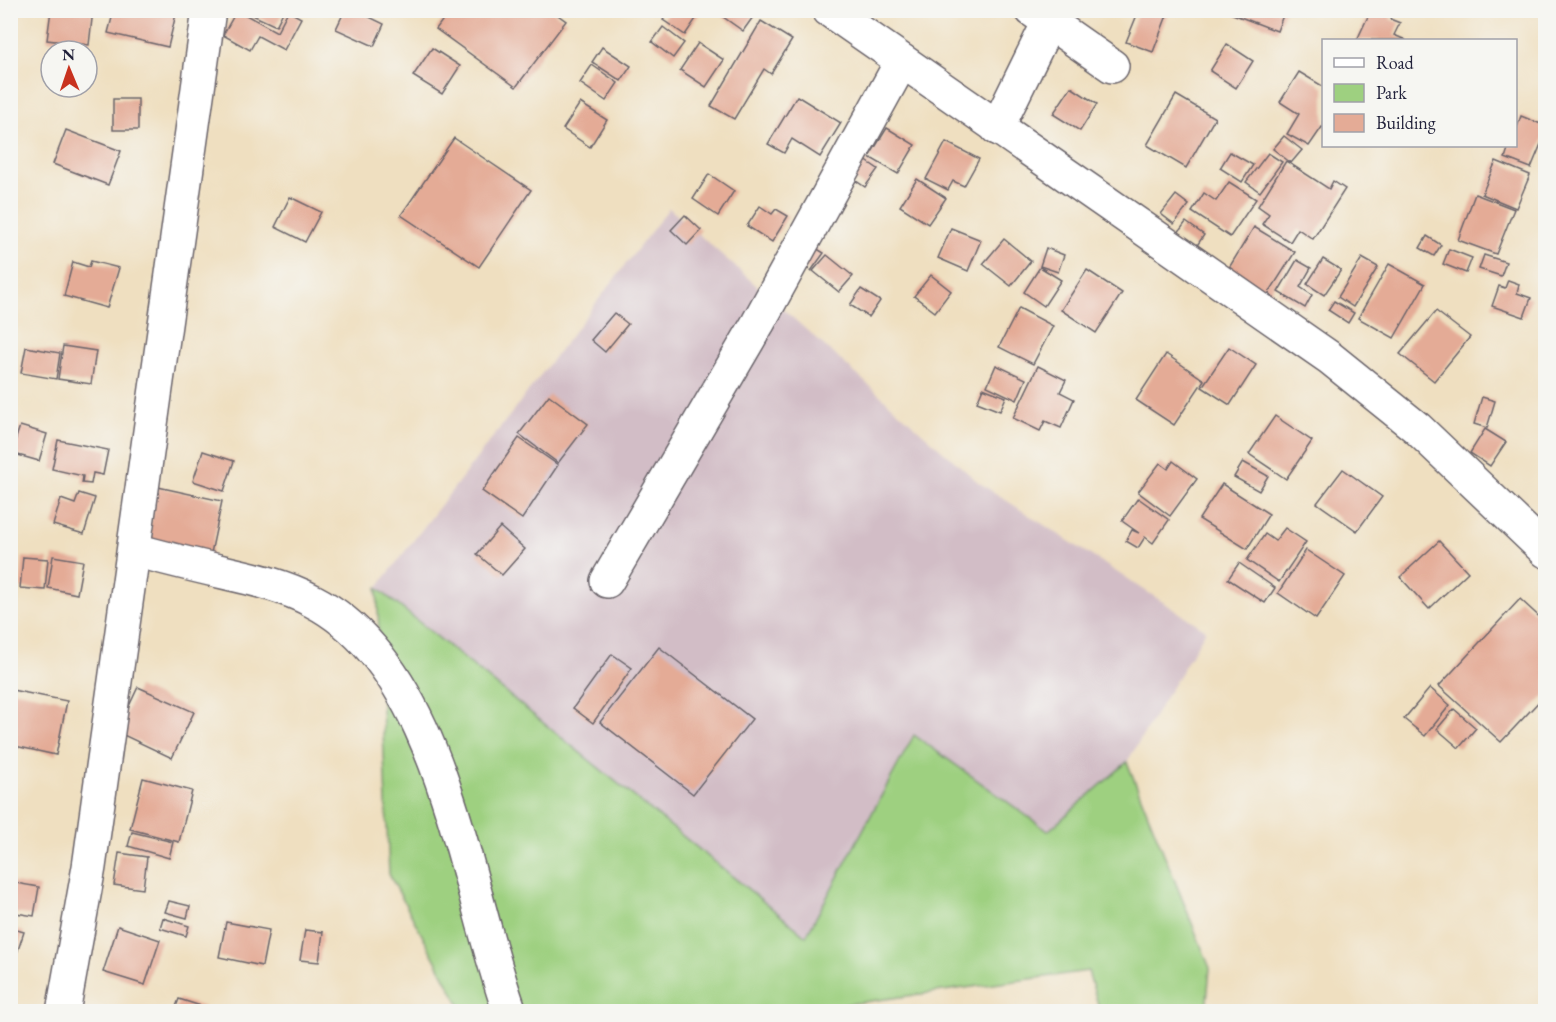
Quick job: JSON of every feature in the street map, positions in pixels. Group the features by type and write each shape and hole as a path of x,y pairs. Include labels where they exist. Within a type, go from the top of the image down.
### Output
{"street":[{"path":"63,1011 89,867 135,550 208,10"},
{"path":"829,10 1330,358 1417,428 1545,551"},
{"path":"997,128 1041,16 1112,66"},
{"path":"606,581 758,323 902,61"},
{"path":"135,550 277,585 315,601 356,630 396,680 432,756 462,843 490,949 510,1011"}],"shaded area":[{"path":"669,208 978,482 1206,630 1127,762 1049,831 913,735 806,936 377,588"}],"green space":[{"path":"377,588 806,936 914,735 1048,831 1127,762 1210,968 1206,1011 1100,1011 1088,971 792,1012 463,1011 389,874"}],"building":[{"path":"51,10 93,10 90,39 47,39"},
{"path":"114,10 177,10 168,47 108,33"},
{"path":"237,10 277,32 288,11 301,18 284,50 258,36 250,50 223,35"},
{"path":"242,10 284,10 276,26"},
{"path":"345,10 355,10 384,24 374,46 336,29"},
{"path":"450,10 551,10 566,21 516,87 436,29"},
{"path":"670,10 702,10 685,35 663,20"},
{"path":"722,10 758,10 743,31 719,14"},
{"path":"1139,10 1169,10 1153,52 1126,42"},
{"path":"1222,10 1285,10 1277,31"},
{"path":"1371,10 1394,10 1390,19 1400,23 1394,35 1404,39 1357,39"},
{"path":"761,21 792,40 771,74 764,69 734,119 711,106"},
{"path":"663,27 684,43 673,58 652,42"},
{"path":"698,43 724,60 706,87 680,70"},
{"path":"1227,44 1253,61 1236,88 1210,71"},
{"path":"602,47 631,66 621,81 592,62"},
{"path":"432,48 460,66 442,94 413,76"},
{"path":"592,65 618,83 606,101 580,83"},
{"path":"1299,72 1322,86 1322,127 1309,146 1287,134 1299,114 1280,102"},
{"path":"1071,87 1097,104 1080,131 1053,114"},
{"path":"1176,95 1215,118 1186,168 1147,145"},
{"path":"797,96 841,123 820,157 792,139 784,153 768,144"},
{"path":"113,99 138,99 138,130 113,130"},
{"path":"580,103 607,120 590,147 563,129"},
{"path":"1521,116 1546,126 1546,132 1531,168 1505,158 1509,147 1517,147 1517,127"},
{"path":"887,128 915,145 898,174 869,157"},
{"path":"66,130 121,151 108,185 53,164"},
{"path":"1284,136 1302,150 1291,163 1273,149"},
{"path":"454,138 531,190 479,267 401,215"},
{"path":"946,142 979,159 964,186 953,181 948,190 926,179"},
{"path":"1230,152 1253,165 1242,182 1220,168"},
{"path":"1268,153 1282,162 1260,192 1246,182"},
{"path":"865,160 878,169 865,187 852,178"},
{"path":"1286,161 1329,189 1333,181 1345,189 1313,239 1298,229 1290,242 1262,224 1269,214 1258,206"},
{"path":"1496,161 1530,175 1516,208 1482,194"},
{"path":"709,174 734,191 718,216 693,199"},
{"path":"917,179 946,198 928,224 900,206"},
{"path":"1229,182 1256,199 1230,237 1192,212 1204,193 1216,201"},
{"path":"1475,194 1514,209 1496,254 1458,240"},
{"path":"1176,195 1189,205 1174,224 1161,214"},
{"path":"290,197 321,212 305,242 275,227"},
{"path":"760,206 772,214 776,209 788,216 772,242 747,226"},
{"path":"685,215 701,230 687,245 671,230"},
{"path":"1186,222 1204,235 1196,247 1177,234"},
{"path":"1254,227 1295,252 1267,296 1227,271"},
{"path":"951,228 981,240 968,271 938,258"},
{"path":"1427,236 1441,245 1434,256 1420,248"},
{"path":"1004,239 1031,261 1011,286 983,264"},
{"path":"814,247 824,253 811,271 801,264"},
{"path":"1046,248 1064,255 1058,272 1040,266"},
{"path":"1449,249 1472,258 1466,273 1443,264"},
{"path":"827,255 853,276 839,292 813,271"},
{"path":"1484,255 1506,262 1501,276 1479,269"},
{"path":"1362,258 1378,267 1353,307 1338,297"},
{"path":"1323,259 1341,270 1324,295 1307,284"},
{"path":"1297,260 1311,268 1300,287 1312,295 1305,308 1278,292"},
{"path":"91,261 119,268 107,308 64,296 73,262 89,267"},
{"path":"1389,264 1425,284 1394,338 1358,318"},
{"path":"1040,267 1061,280 1044,306 1024,292"},
{"path":"1087,270 1122,293 1096,333 1061,310"},
{"path":"931,275 951,291 935,312 914,296"},
{"path":"1508,280 1519,284 1517,293 1531,298 1524,317 1492,306 1499,286 1505,288"},
{"path":"861,289 880,301 869,317 850,305"},
{"path":"1334,301 1354,313 1348,323 1328,310"},
{"path":"1019,308 1053,326 1033,364 999,347"},
{"path":"1436,311 1470,337 1434,381 1400,354"},
{"path":"614,313 628,324 605,352 591,340"},
{"path":"63,346 96,351 91,384 58,379"},
{"path":"26,347 60,353 56,379 21,373"},
{"path":"1229,347 1256,365 1230,405 1202,387"},
{"path":"1166,354 1204,380 1174,425 1136,400"},
{"path":"996,365 1026,379 1017,400 987,386"},
{"path":"1038,366 1066,380 1060,392 1074,399 1061,428 1045,421 1040,431 1013,418"},
{"path":"983,388 1006,397 1000,411 977,402"},
{"path":"549,395 588,424 558,463 519,434"},
{"path":"1482,397 1495,401 1487,428 1474,424"},
{"path":"1275,416 1312,441 1286,479 1249,454"},
{"path":"20,426 47,434 39,461 11,453"},
{"path":"1485,429 1506,442 1490,466 1470,453"},
{"path":"519,438 558,465 522,519 482,491"},
{"path":"58,440 108,450 103,475 93,473 91,484 82,483 83,476 52,469"},
{"path":"203,451 234,461 224,491 193,481"},
{"path":"1173,461 1197,479 1170,516 1138,492 1160,463 1168,469"},
{"path":"1243,462 1268,476 1259,491 1234,477"},
{"path":"1343,469 1382,497 1357,531 1317,503"},
{"path":"1222,484 1269,514 1247,549 1199,519"},
{"path":"158,487 222,501 210,558 146,545"},
{"path":"79,493 95,498 84,534 53,525 61,499 75,504"},
{"path":"1138,498 1169,520 1153,543 1145,537 1138,548 1126,541 1132,530 1139,533 1122,521"},
{"path":"500,527 525,549 502,575 477,554"},
{"path":"1285,528 1306,542 1279,582 1247,560 1265,534 1275,541"},
{"path":"1439,541 1468,572 1429,609 1400,577"},
{"path":"1306,550 1345,576 1316,619 1278,593"},
{"path":"53,556 83,561 77,594 48,588"},
{"path":"23,557 48,559 45,590 20,588"},
{"path":"1239,563 1275,588 1265,603 1228,579"},
{"path":"1520,599 1546,623 1546,694 1501,742 1439,686"},
{"path":"659,647 752,719 693,794 600,722"},
{"path":"612,654 632,668 593,723 573,708"},
{"path":"138,687 194,712 172,758 117,732"},
{"path":"1430,688 1450,705 1425,736 1404,719"},
{"path":"12,690 67,701 56,755 10,745"},
{"path":"1454,709 1476,728 1459,748 1437,729"},
{"path":"143,778 192,791 179,842 130,829"},
{"path":"132,832 173,842 169,858 128,846"},
{"path":"119,853 147,857 143,889 114,885"},
{"path":"10,882 39,887 34,916 10,912"},
{"path":"169,901 190,906 187,918 165,912"},
{"path":"163,918 189,926 186,936 160,928"},
{"path":"226,922 269,930 262,966 219,957"},
{"path":"118,926 160,940 145,985 103,972"},
{"path":"10,928 24,932 13,965 10,964"},
{"path":"305,930 323,932 319,962 300,960"},
{"path":"179,999 204,1007 202,1012 174,1012"}]}
